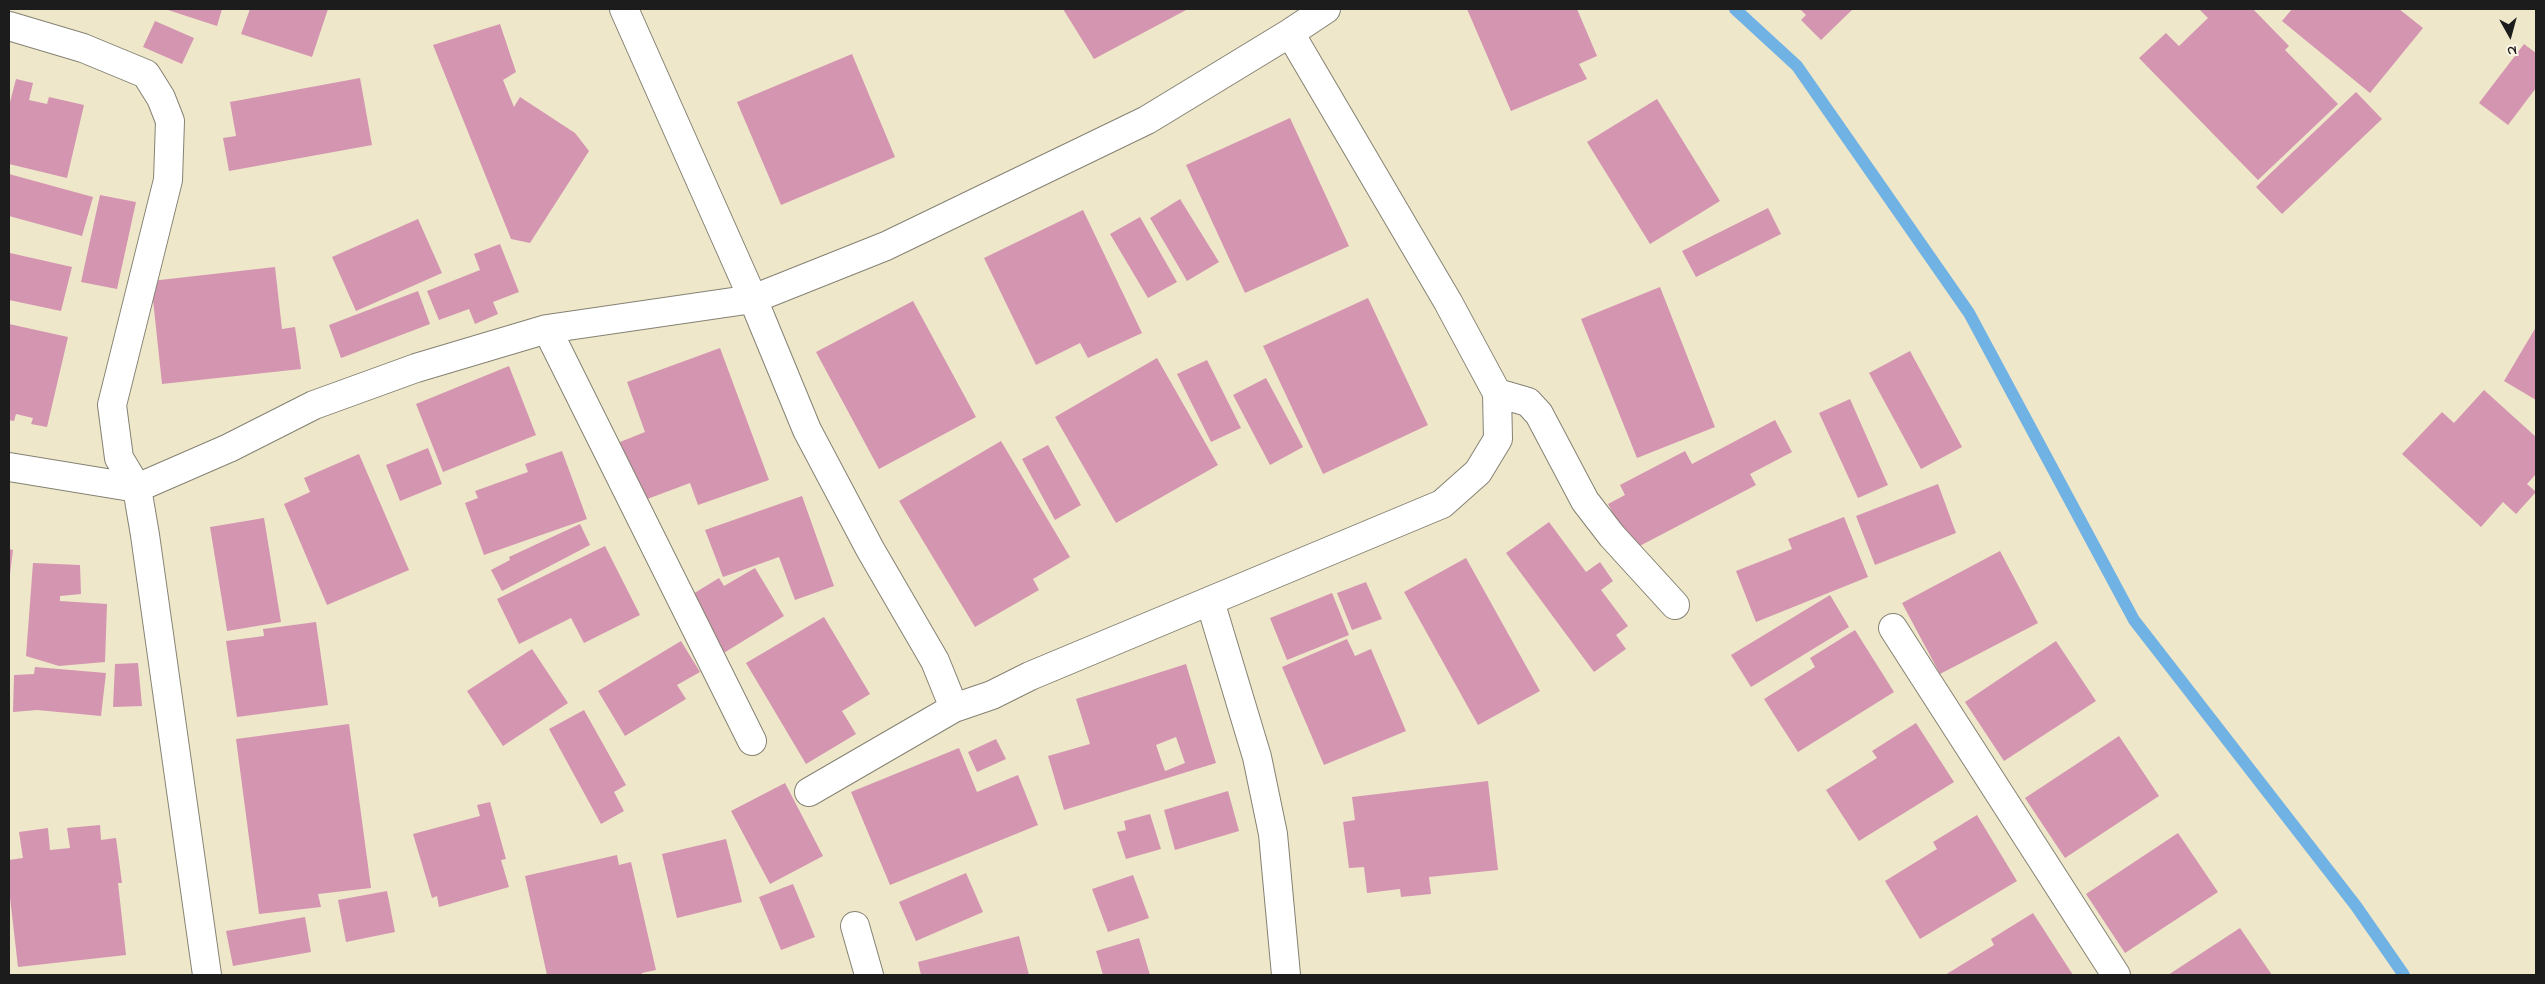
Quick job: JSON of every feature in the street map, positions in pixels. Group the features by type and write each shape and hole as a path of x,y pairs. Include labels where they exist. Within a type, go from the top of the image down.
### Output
{"street":[{"path":"624,9 753,299 808,430 870,549 935,661 954,708"},
{"path":"9,467 137,488 229,448 314,405 416,368 547,329 753,299 886,246 1005,186 1147,120 1326,9"},
{"path":"9,26 83,48 146,74 161,98 170,121 168,180 112,405 119,458 137,488 206,975"},
{"path":"809,792 954,708 992,695 1030,676 1442,504 1478,472 1498,439 1496,393 1448,302 1290,33"},
{"path":"547,329 752,741"},
{"path":"1496,393 1528,402 1539,414 1585,502 1612,536 1675,604"},
{"path":"1210,601 1257,757 1273,834 1286,975"},
{"path":"1893,628 2116,975"},
{"path":"855,926 869,975"}],"building":[{"path":"165,9 222,9 217,26"},
{"path":"250,9 328,9 312,57 241,34"},
{"path":"1063,9 1188,9 1094,59"},
{"path":"1467,9 1577,9 1597,56 1579,64 1587,79 1511,111"},
{"path":"1800,9 1853,9 1821,40 1801,20 1806,15"},
{"path":"2199,9 2253,9 2289,46 2285,50 2338,104 2258,180 2139,58 2166,33 2179,46 2208,18"},
{"path":"2292,9 2399,9 2423,28 2370,93 2282,21"},
{"path":"155,21 194,38 182,64 143,47"},
{"path":"500,24 516,72 503,80 514,107 520,97 575,133 589,151 530,243 511,239 433,45"},
{"path":"2524,44 2536,53 2536,88 2508,125 2479,103"},
{"path":"852,54 895,157 781,205 737,102"},
{"path":"360,78 372,145 229,171 223,138 236,136 230,102"},
{"path":"16,79 33,83 29,100 47,104 49,97 84,105 67,178 9,164 9,106"},
{"path":"2356,92 2382,119 2282,214 2256,187"},
{"path":"1657,99 1720,201 1650,244 1587,142"},
{"path":"1290,118 1349,246 1245,293 1186,165"},
{"path":"9,174 93,197 82,236 9,216"},
{"path":"100,195 136,202 117,289 81,282"},
{"path":"1180,199 1219,262 1187,281 1150,218"},
{"path":"1768,208 1781,234 1696,277 1682,251"},
{"path":"1083,210 1142,333 1088,358 1080,343 1036,365 984,258"},
{"path":"1140,217 1177,282 1148,298 1110,234"},
{"path":"418,219 442,273 356,311 332,257"},
{"path":"500,244 519,292 493,302 498,314 475,324 469,309 439,320 427,291 480,270 474,254"},
{"path":"10,253 72,267 61,311 9,300"},
{"path":"275,267 282,329 295,327 301,369 162,384 151,281"},
{"path":"1660,287 1715,427 1637,458 1581,319"},
{"path":"418,291 430,324 341,358 329,325"},
{"path":"1368,298 1428,425 1323,474 1263,346"},
{"path":"913,301 976,417 879,469 816,352"},
{"path":"9,324 68,337 47,427 31,424 33,418 16,414 14,421 9,420"},
{"path":"2536,327 2536,400 2504,381"},
{"path":"720,348 769,480 698,505 690,483 642,501 620,442 645,432 627,382"},
{"path":"1910,351 1962,447 1921,469 1869,373"},
{"path":"1157,358 1218,465 1116,523 1055,417"},
{"path":"1207,360 1241,428 1211,442 1177,374"},
{"path":"509,366 536,435 443,472 416,404"},
{"path":"1266,378 1303,447 1270,465 1233,395"},
{"path":"2484,390 2536,437 2536,474 2527,484 2536,492 2516,514 2503,502 2481,527 2402,454 2442,412 2454,423"},
{"path":"1850,399 1888,485 1858,498 1819,413"},
{"path":"1775,420 1792,452 1750,474 1756,485 1632,550 1608,504 1625,495 1620,485 1685,451 1692,464"},
{"path":"1001,441 1070,557 1033,579 1039,590 975,627 899,501"},
{"path":"1048,445 1081,505 1055,520 1022,459"},
{"path":"428,448 442,484 400,501 386,465"},
{"path":"562,451 587,519 484,555 465,503 478,498 475,491 528,472 525,464"},
{"path":"359,454 409,570 327,605 284,504 310,492 304,478"},
{"path":"1938,484 1956,533 1875,565 1856,516"},
{"path":"802,496 834,586 795,600 779,557 723,577 705,530"},
{"path":"1844,517 1868,577 1756,622 1736,571 1792,549 1788,539"},
{"path":"264,518 281,622 227,631 210,527"},
{"path":"1549,522 1586,572 1600,562 1613,581 1601,590 1628,626 1616,635 1626,649 1594,672 1506,553"},
{"path":"580,524 590,545 502,591 491,570 510,560 509,557"},
{"path":"605,546 640,615 584,643 571,618 519,644 497,599"},
{"path":"9,549 13,550 10,574 9,574"},
{"path":"2000,551 2038,623 1940,674 1902,603"},
{"path":"1466,558 1540,691 1478,725 1404,592"},
{"path":"33,563 80,565 81,594 60,596 60,601 107,604 105,662 59,666 26,656"},
{"path":"755,568 784,616 722,654 688,597 719,578 724,586"},
{"path":"1366,582 1382,619 1352,630 1337,593"},
{"path":"1332,593 1349,635 1287,660 1270,618"},
{"path":"1830,595 1849,627 1751,687 1731,655"},
{"path":"824,617 870,694 842,711 856,734 806,764 746,663"},
{"path":"316,622 328,705 237,717 226,641 264,636 263,629"},
{"path":"1855,630 1894,692 1798,752 1764,699 1815,667 1810,658"},
{"path":"1347,639 1355,656 1371,649 1406,731 1324,765 1282,667"},
{"path":"681,641 700,672 677,685 686,699 625,736 598,691"},
{"path":"2056,641 2096,701 2004,761 1965,702"},
{"path":"532,649 568,703 503,746 467,691"},
{"path":"138,663 142,706 113,707 115,664"},
{"path":"1186,664 1216,763 1064,810 1048,756 1090,744 1076,699","holes":["1176,737 1185,763 1165,771 1156,745"]},
{"path":"35,667 106,673 101,716 37,710 13,712 14,675 34,674"},
{"path":"584,710 626,785 614,792 624,811 601,824 549,729"},
{"path":"1916,723 1954,782 1859,841 1826,790 1877,758 1872,751"},
{"path":"349,724 371,888 318,894 321,907 259,914 236,739"},
{"path":"2119,736 2159,796 2065,858 2025,798"},
{"path":"996,739 1006,759 977,772 968,752"},
{"path":"959,748 977,792 1018,775 1038,825 890,885 851,792"},
{"path":"1488,781 1498,870 1429,877 1431,894 1401,897 1400,889 1367,893 1364,867 1349,868 1343,822 1355,820 1352,797"},
{"path":"785,783 823,856 770,884 731,811"},
{"path":"1228,791 1239,831 1175,850 1164,810"},
{"path":"490,802 506,859 501,860 509,887 439,907 437,896 432,898 413,834 480,816 477,805"},
{"path":"1150,814 1161,849 1126,859 1117,832 1126,830 1124,821"},
{"path":"1977,815 2017,881 1920,939 1885,881 1937,849 1933,842"},
{"path":"100,825 101,840 116,838 122,883 118,883 126,955 18,967 9,889 9,860 23,858 19,832 48,828 50,850 70,848 67,828"},
{"path":"2178,833 2218,892 2125,953 2086,894"},
{"path":"726,839 742,902 677,918 662,854"},
{"path":"617,855 619,865 631,862 656,970 642,973 642,975 547,975 525,876"},
{"path":"966,873 983,912 916,941 899,902"},
{"path":"1133,875 1149,918 1108,932 1092,889"},
{"path":"793,884 815,937 781,950 759,897"},
{"path":"387,891 395,932 346,942 338,900"},
{"path":"2033,913 2073,975 1945,975 1994,945 1991,939"},
{"path":"305,917 311,952 233,966 226,931"},
{"path":"2240,928 2272,975 2168,975"},
{"path":"1019,936 1029,975 921,975 918,962"},
{"path":"1139,938 1150,975 1103,975 1096,951"}],"waterway":[{"path":"1735,9 1797,66 1969,313 2134,620 2356,906 2404,975"}]}
